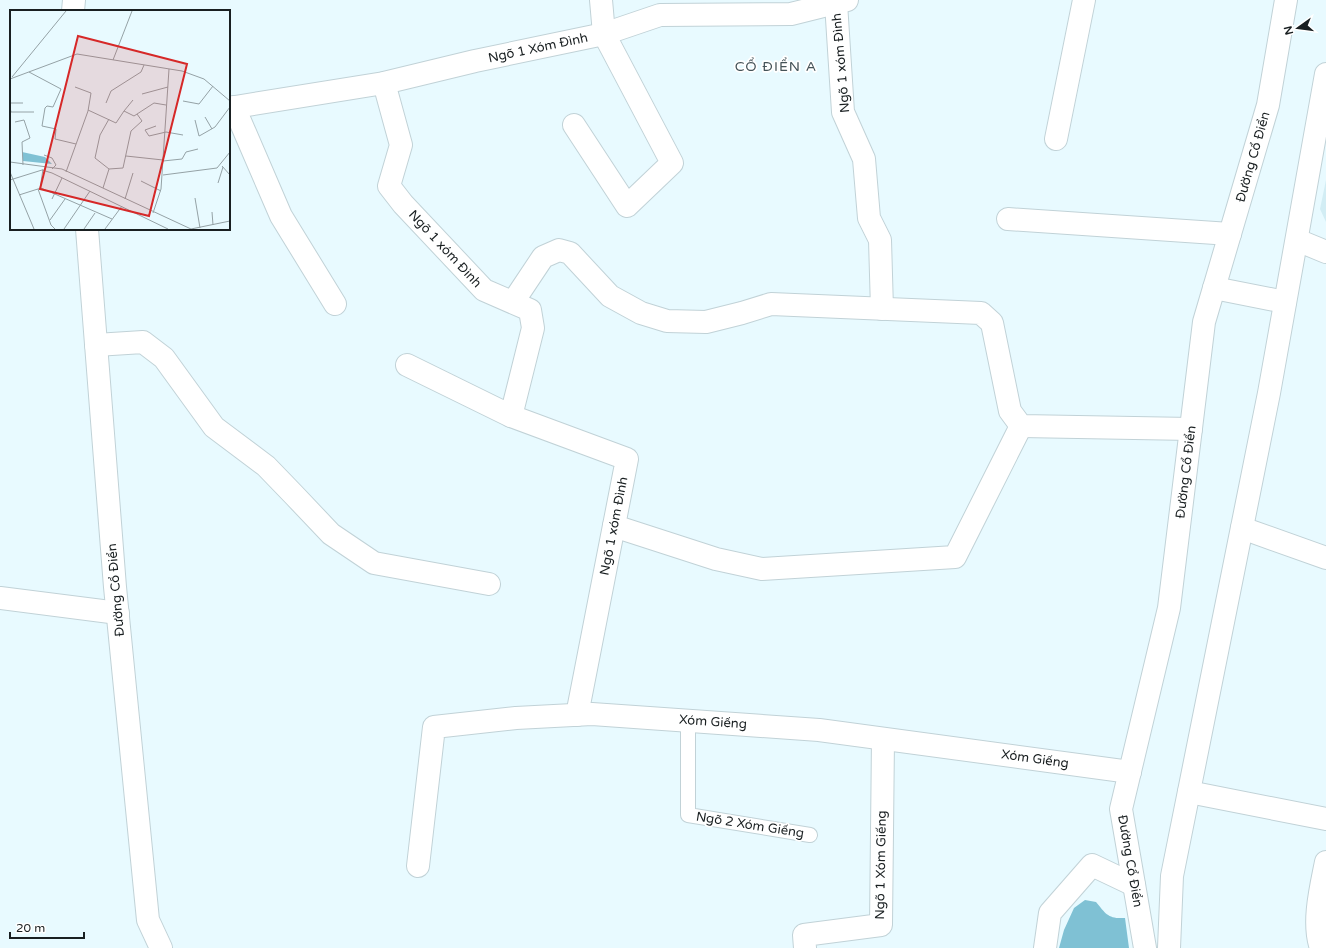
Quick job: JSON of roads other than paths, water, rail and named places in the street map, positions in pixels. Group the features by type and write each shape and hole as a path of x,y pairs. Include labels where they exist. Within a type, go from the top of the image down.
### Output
{"street":[{"path":"73,10 74,0"},
{"name":"Ngõ 1 xóm Đình","path":"574,125 627,206 672,163 604,34 602,0"},
{"path":"1056,139 1084,0"},
{"name":"Đường Cổ Điển","path":"1145,948 1121,809 1169,608 1204,322 1268,105 1286,0"},
{"name":"Ngõ 1 xóm Đình","path":"843,1 843,112 864,159 869,218 880,240 882,309"},
{"name":"Ngõ 1 Xóm Đình","path":"231,108 384,82 604,34 660,15 791,14 843,1"},
{"path":"1169,948 1172,876 1269,393 1326,74"},
{"name":"Ngõ 1 xóm Đình","path":"384,82 400,145 389,186 403,204 484,290 530,310 533,328 511,416"},
{"path":"231,108 281,216 335,304"},
{"path":"1008,219 1230,234"},
{"name":"Đường Cổ Điển","path":"87,230 118,613 148,920 161,948"},
{"path":"1297,240 1326,252"},
{"path":"513,302 544,257 559,250 570,253 610,296 641,313 667,321 706,322 771,304 981,313 992,323 1010,411 1021,426"},
{"path":"1214,288 1285,302"},
{"path":"96,346 143,342 164,358 214,427 266,466 331,534 374,563 489,584"},
{"name":"Ngõ 1 xóm Đình","path":"407,365 511,416 627,459 577,715"},
{"path":"1021,426 1191,429"},
{"path":"614,526 716,559 762,569 955,557 1021,426"},
{"path":"1242,528 1326,558"},
{"path":"0,598 118,613"},
{"name":"Xóm Giếng","path":"418,866 434,727 516,718 592,714 688,720 819,730 1130,772"},
{"name":"Ngõ 1 Xóm Giếng","path":"805,948 804,935 881,925 883,739"},
{"path":"1189,792 1326,819"},
{"path":"1319,948 1318,902 1326,862"},
{"path":"1045,948 1050,913 1092,865 1134,885"}],"lane":[{"name":"Ngõ 2 Xóm Giếng","path":"688,720 688,815 810,835"}],"water":[{"path":"1085,900 1096,902 1105,913 1111,917 1125,918 1129,948 1059,948 1064,930 1074,908"}],"district":[{"name":"CỔ ĐIỂN A","path":"776,66"}]}
